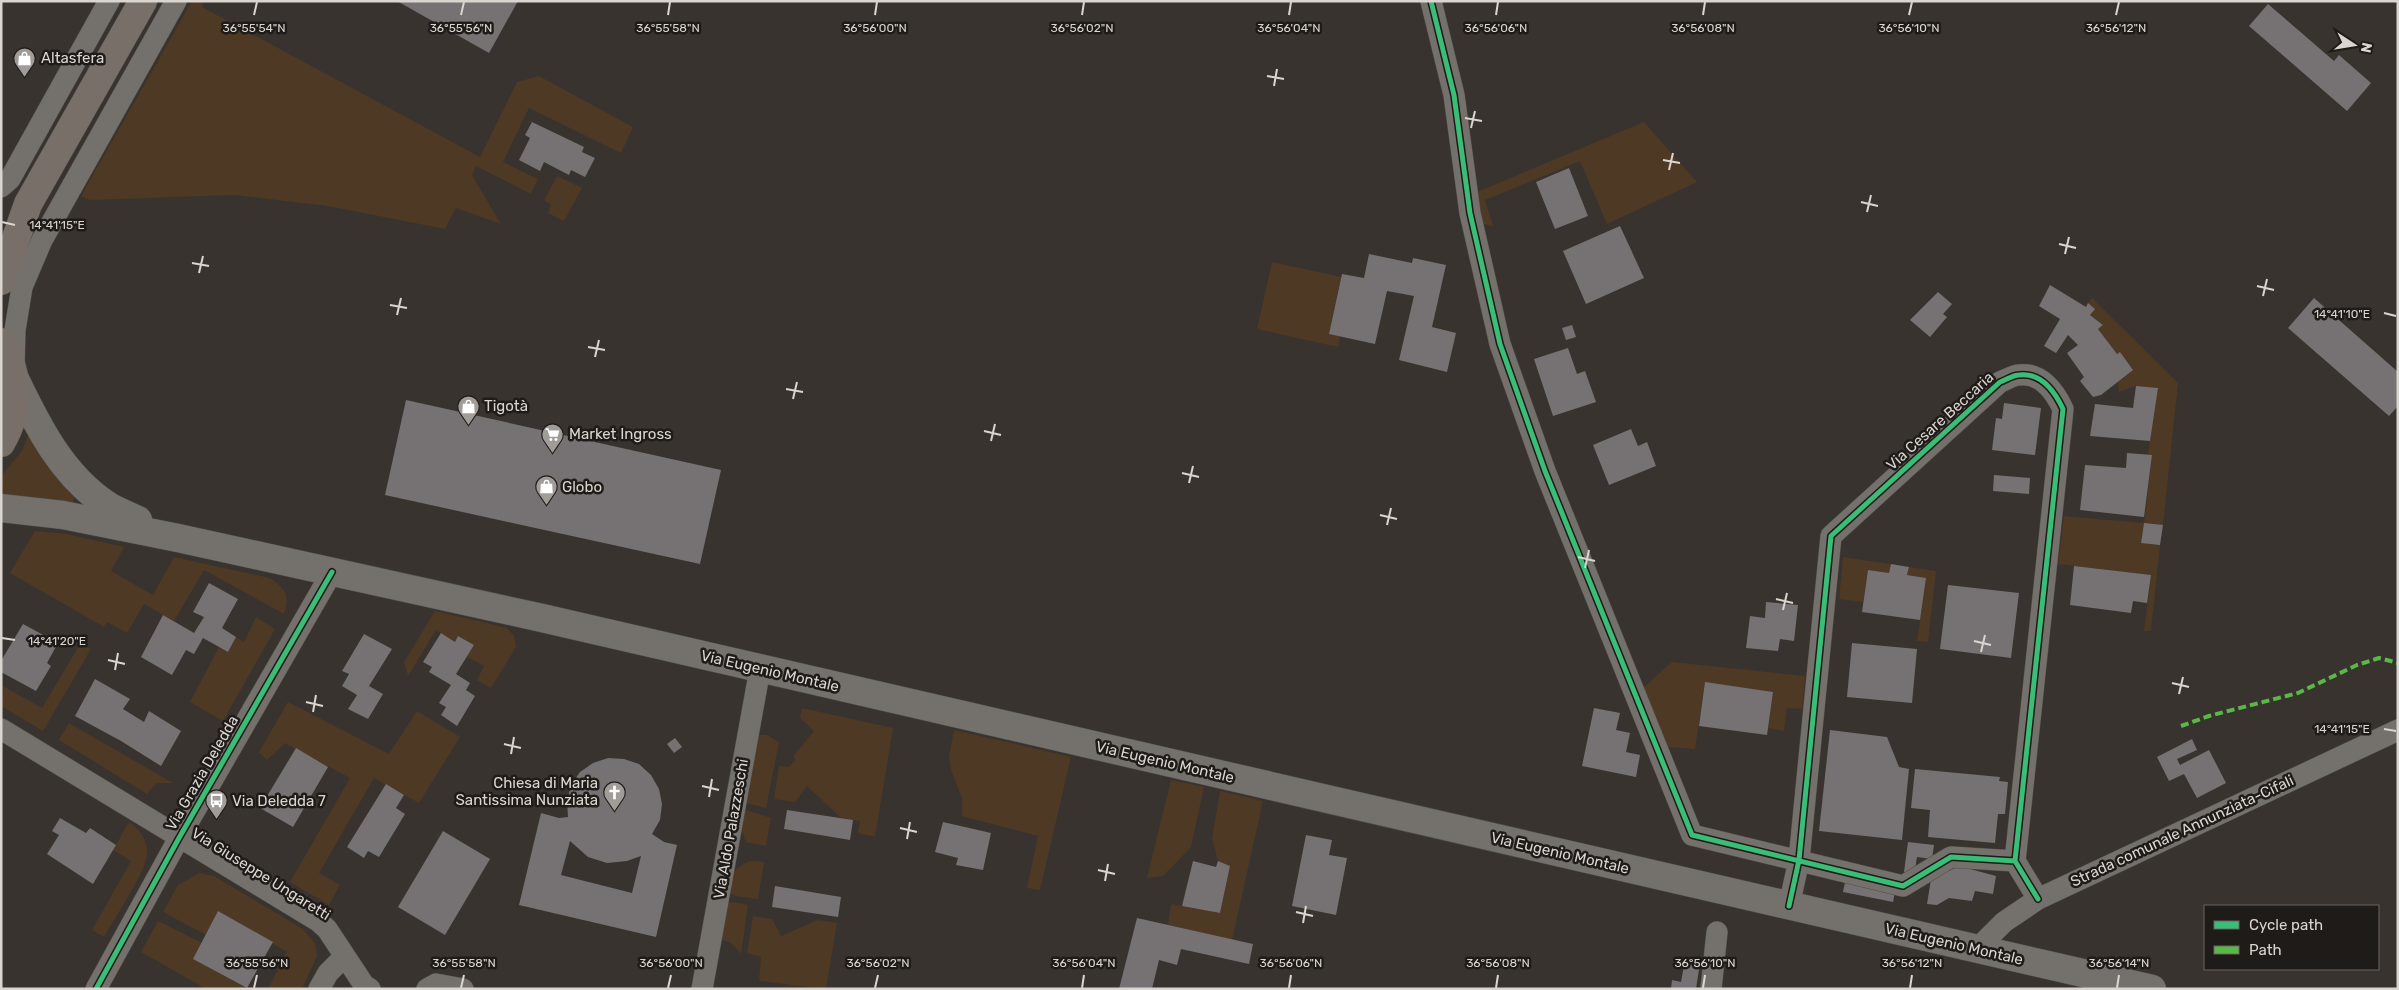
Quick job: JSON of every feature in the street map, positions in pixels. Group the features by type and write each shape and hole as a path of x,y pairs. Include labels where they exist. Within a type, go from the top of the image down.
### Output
{"main road":[{"path":"1,237 28,204 143,1"},
{"path":"1,281 28,204"},
{"path":"1,342 36,423 62,464 88,490 108,506 178,538"},
{"path":"1,443 9,429 16,405 15,375"},
{"path":"1,508 63,515 178,538"},
{"name":"Via Eugenio Montale","path":"178,538 760,669 2152,989"}],"street":[{"path":"1,187 10,179 108,1"},
{"path":"15,375 15,330 22,287 42,240 176,1"},
{"path":"1431,1 1454,95 1470,213 1500,344 1545,471 1692,835 1903,886 1951,856 2015,860 2038,898"},
{"name":"Via Cesare Beccaria","path":"1789,906 1799,860 1831,536 2000,382 2019,375 2037,378 2054,391 2063,409 2015,860"},
{"name":"Via Grazia Deledda","path":"96,989 179,838 332,572"},
{"name":"Via Aldo Palazzeschi","path":"702,989 760,669"},
{"name":"Via Giuseppe Ungaretti","path":"1,729 318,921 327,929 364,985 370,989"},
{"name":"Strada comunale Annunziata-Cifali","path":"1977,949 2004,922 2038,898 2398,730"},
{"path":"1712,989 1717,932"},
{"path":"319,989 328,973 344,956"},
{"path":"431,987 463,989"}],"shaded area":[{"path":"192,1 205,1 202,7 480,157 517,82 539,76 633,127 621,153 529,108 503,162 538,179 531,194 476,166 472,175 501,224 456,208 445,229 328,206 234,195 90,200 81,196"},
{"path":"1644,122 1697,182 1607,224 1580,161 1485,200 1493,226 1483,224 1477,192"},
{"path":"557,176 582,188 564,221 548,213 551,205 544,200"},
{"path":"1272,262 1341,277 1329,333 1340,336 1338,347 1257,329"},
{"path":"2092,298 2178,383 2163,525 2144,523 2152,455 2148,455 2157,388 2136,386 2119,392 2118,382 2133,370 2120,353 2117,354 2098,329 2103,324 2090,315 2095,309 2088,303"},
{"path":"28,435 75,496 73,503 1,496 1,476 22,451"},
{"path":"2064,516 2144,523 2141,543 2160,545 2151,631 2144,631 2151,575 2058,564"},
{"path":"35,531 67,534 124,547 111,571 153,595 174,557 270,578 283,589 287,602 286,608 284,614 204,570 174,621 144,604 127,633 107,622 104,627 10,573"},
{"path":"1843,557 1891,564 1889,573 1868,570 1863,602 1839,599"},
{"path":"1909,567 1936,571 1928,642 1917,641 1926,578 1907,575"},
{"path":"435,611 507,628 514,636 516,647 491,688 477,680 484,666 467,657 474,645 459,636 455,642 436,630 408,676 404,662"},
{"path":"256,617 275,629 223,721 190,702 219,647 228,652 236,637 244,642"},
{"path":"80,644 91,649 43,731 1,706 1,685 42,708"},
{"path":"1672,662 1805,676 1802,709 1787,708 1784,731 1768,728 1773,692 1705,683 1695,749 1667,747 1643,688"},
{"path":"288,702 389,754 417,711 460,737 419,803 374,778 319,873 340,885 329,905 290,882 350,778 285,743 267,760 259,752"},
{"path":"802,708 893,728 875,837 858,833 860,821 841,818 807,786 795,802 774,799 779,766 789,767 795,760 794,755 814,731 800,718"},
{"path":"69,723 173,783 156,783 147,794 59,740"},
{"path":"954,730 1071,757 1040,890 1027,888 1038,836 962,816 962,798 951,770 949,756"},
{"path":"758,735 767,735 779,742 766,808 745,803"},
{"path":"1171,780 1204,787 1191,847 1163,876 1147,878"},
{"path":"1220,791 1263,801 1232,940 1168,925 1171,904 1220,913 1230,866 1218,861 1212,838"},
{"path":"743,809 771,818 766,846 746,842 740,826"},
{"path":"129,822 137,828 145,840 147,854 136,883 104,937 92,930 131,861 113,850"},
{"path":"750,861 764,862 758,899 735,896 728,892 730,880 736,869"},
{"path":"199,873 214,876 303,929 315,943 317,956 302,989 268,989 287,952 218,911 206,935 163,912 178,885"},
{"path":"733,902 748,905 741,954 731,943 720,939 726,903"},
{"path":"753,916 772,919 781,936 818,920 837,923 826,989 759,981 761,957 747,953"},
{"path":"158,921 202,943 194,959 247,989 206,989 141,952"}],"building":[{"path":"397,1 518,1 489,53"},
{"path":"2268,4 2334,61 2339,55 2371,83 2347,111 2249,26"},
{"path":"532,122 584,147 582,152 595,158 585,177 571,170 569,175 544,162 540,171 519,160 530,138 525,135"},
{"path":"1569,168 1588,216 1555,229 1536,182"},
{"path":"1620,226 1644,278 1586,304 1563,251"},
{"path":"1369,254 1412,263 1413,258 1446,265 1432,327 1456,333 1447,372 1399,360 1414,296 1387,291 1375,344 1329,334 1342,274 1364,278"},
{"path":"2050,285 2086,307 2088,303 2095,309 2090,315 2103,325 2098,329 2117,354 2120,352 2133,370 2101,395 2093,397 2080,381 2084,377 2067,353 2078,345 2068,335 2056,353 2044,346 2060,319 2039,306"},
{"path":"1938,292 1952,304 1943,314 1947,317 1930,337 1910,320"},
{"path":"2314,298 2398,372 2398,406 2389,416 2288,328"},
{"path":"1572,325 1576,337 1566,340 1562,328"},
{"path":"1568,348 1577,374 1585,371 1596,402 1553,416 1534,359"},
{"path":"2136,386 2158,388 2150,441 2090,436 2095,404 2133,408"},
{"path":"406,400 721,470 700,564 385,495"},
{"path":"2004,403 2041,408 2035,455 1992,450 1996,418 2002,419"},
{"path":"1631,429 1638,446 1647,442 1656,466 1609,485 1593,445"},
{"path":"2127,453 2152,455 2144,517 2080,510 2085,465 2126,468"},
{"path":"1994,475 2030,478 2029,494 1993,491"},
{"path":"2144,523 2163,525 2160,545 2141,543"},
{"path":"1891,564 1909,567 1907,575 1926,578 1920,620 1862,612 1868,570 1889,573"},
{"path":"2074,566 2151,575 2147,603 2133,601 2131,613 2070,605"},
{"path":"209,583 238,599 222,628 236,637 228,652 203,638 194,654 186,650 172,675 141,657 163,615 194,633 204,617 193,612"},
{"path":"1948,585 2019,593 2011,658 1940,649"},
{"path":"1766,602 1798,605 1794,641 1780,639 1778,651 1746,648 1750,616 1765,618"},
{"path":"23,624 58,643 47,663 51,666 36,691 1,672 1,661"},
{"path":"441,633 455,642 458,636 474,645 456,674 470,683 466,690 475,696 457,726 441,715 446,707 439,703 451,685 429,672 432,667 423,662"},
{"path":"364,634 392,649 369,686 383,694 368,719 348,709 357,695 342,686 349,674 342,671"},
{"path":"1852,643 1917,649 1912,703 1847,697"},
{"path":"95,679 130,699 123,709 144,722 149,711 181,731 161,766 121,741 75,716"},
{"path":"1705,682 1773,692 1767,735 1699,726"},
{"path":"1594,708 1620,713 1616,730 1630,733 1626,752 1640,755 1636,777 1582,766"},
{"path":"1830,730 1887,737 1899,767 1909,769 1902,840 1819,831"},
{"path":"675,738 682,747 674,753 667,744"},
{"path":"2192,739 2197,750 2177,759 2180,765 2209,750 2226,783 2197,798 2184,774 2169,781 2157,757"},
{"path":"296,748 328,767 293,827 260,808"},
{"path":"608,758 624,759 639,764 651,775 659,789 662,804 660,820 652,834 664,842 677,845 656,937 519,905 541,813 559,818 568,817 567,801 571,785 580,772 593,763","holes":["570,841 588,857 607,863 627,861 641,856 632,893 561,875"]},
{"path":"1915,769 2000,777 1999,781 2008,782 2005,814 1998,814 1995,843 1928,837 1930,810 1911,808"},
{"path":"386,784 404,795 396,808 405,814 379,857 368,851 364,858 347,847"},
{"path":"787,810 853,820 850,840 784,829"},
{"path":"60,818 86,833 90,828 116,845 93,884 47,854 59,835 52,831"},
{"path":"943,822 991,833 983,870 956,865 958,858 935,852"},
{"path":"443,831 490,859 445,935 398,907"},
{"path":"1306,835 1332,840 1329,855 1347,858 1336,915 1292,906"},
{"path":"1908,842 1934,845 1932,859 1917,857 1915,869 1904,872"},
{"path":"1193,861 1216,867 1218,861 1230,866 1220,913 1182,906"},
{"path":"1959,866 1996,876 1993,894 1975,891 1972,901 1949,898 1937,905 1927,904 1931,879"},
{"path":"1845,882 1895,892 1893,902 1843,892"},
{"path":"775,886 841,897 838,917 772,907"},
{"path":"218,911 273,942 247,988 193,959"},
{"path":"1137,918 1253,944 1249,964 1181,949 1177,965 1159,960 1152,989 1119,989"},
{"path":"1685,960 1700,963 1696,989 1671,989 1672,980 1681,982"}],"marked path":[{"path":"2181,726 2209,716 2298,693 2357,665 2379,658 2398,663"}],"cycle path":[{"path":"1431,1 1454,95 1470,213 1500,344 1545,471 1692,835 1903,886 1951,857 2015,861"},
{"path":"1789,906 1799,860 1831,536 2000,382 2019,375 2034,377 2046,384 2056,396 2063,409 2015,861 2038,899"},
{"path":"96,989 179,838 332,572"}],"place":[{"name":"Altasfera","path":"25,77"},
{"name":"Tigotà","path":"468,425"},
{"name":"Market Ingross","path":"553,453"},
{"name":"Globo","path":"546,506"},
{"name":"Chiesa di Maria Santissima Nunziata","path":"614,811"},
{"name":"Via Deledda 7","path":"216,820"}]}
